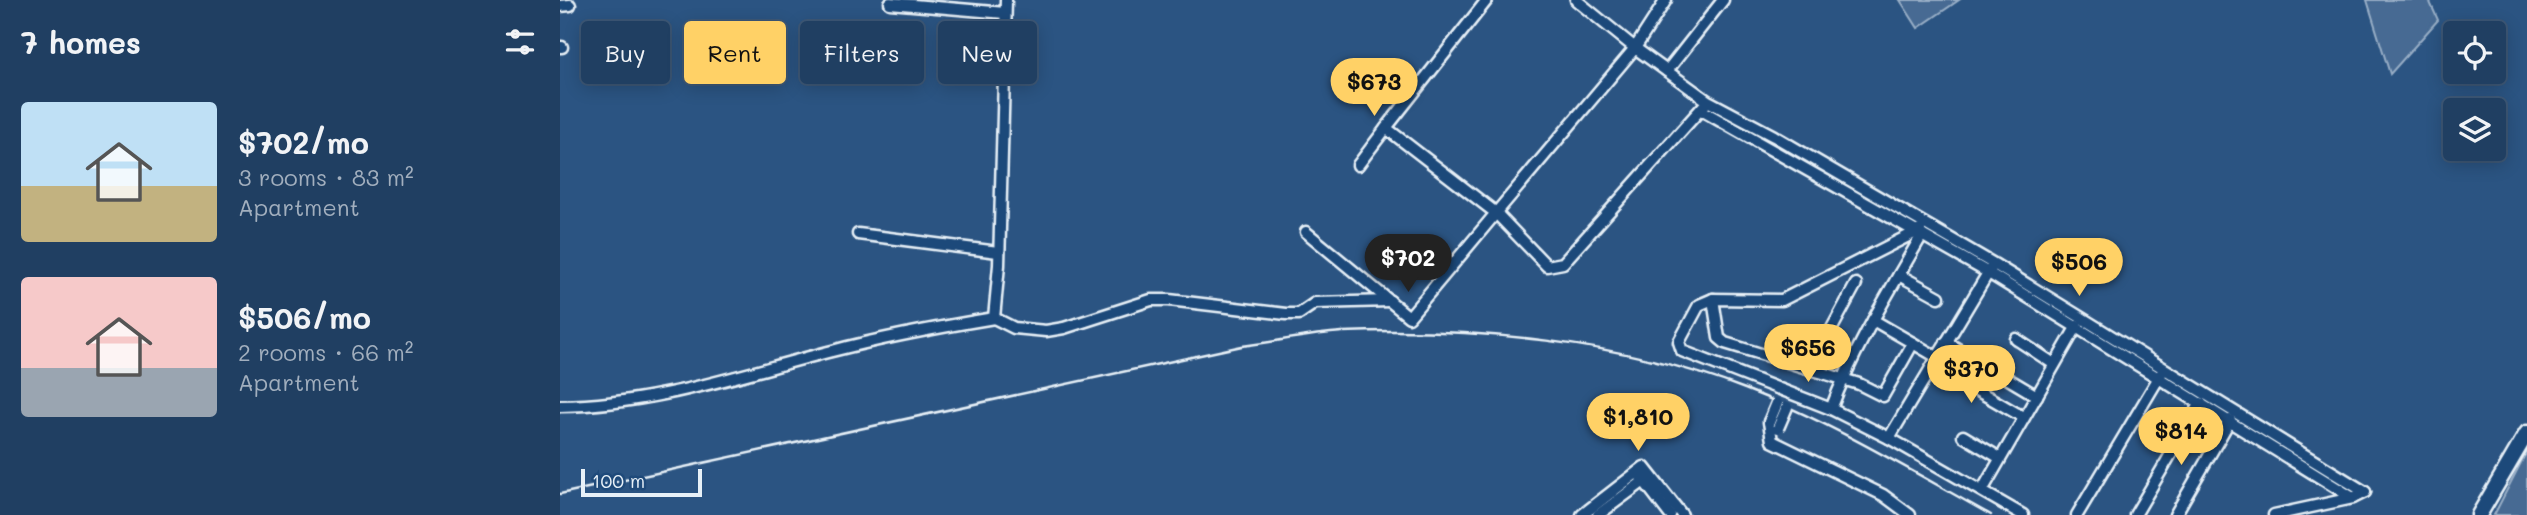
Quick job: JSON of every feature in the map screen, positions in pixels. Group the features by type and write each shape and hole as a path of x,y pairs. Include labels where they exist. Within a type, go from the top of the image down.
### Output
{"highway":[{"path":"2527,432 2479,514 2488,507 2527,446"}],"street":[{"path":"994,318 1006,0"},
{"path":"1358,165 1487,0"},
{"path":"1576,0 1635,48 1708,101 1774,136 1922,231"},
{"path":"1306,232 1409,317 1635,48 1667,0"},
{"path":"1667,71 1720,1"},
{"path":"890,3 1005,13"},
{"path":"1386,128 1496,213 1547,266 1563,263 1708,101"},
{"path":"1701,110 2166,367 2262,434 2365,492 2353,498 2274,515"},
{"path":"1831,409 1842,380 1922,231"},
{"path":"1922,231 1782,300 1713,299 1699,305 1679,342 1682,351 1831,409 1983,489 2023,515"},
{"path":"858,234 998,252"},
{"path":"1991,268 2077,326 2201,403 2262,434"},
{"path":"1889,438 1991,268"},
{"path":"1899,275 1939,297"},
{"path":"1810,369 1856,284"},
{"path":"1713,299 1719,338 1724,343 1859,384 1883,396 1913,344"},
{"path":"560,406 587,406 666,394 833,351 994,318 1014,328 1046,331 1064,328 1151,300 1286,314 1299,314 1315,303 1390,301"},
{"path":"1873,320 2024,417"},
{"path":"1983,489 2077,326"},
{"path":"2016,339 2054,364"},
{"path":"1946,342 2036,396"},
{"path":"2077,515 2166,367"},
{"path":"1787,393 1773,425 1781,445 1883,495 1910,515"},
{"path":"2135,515 2201,403"},
{"path":"2175,515 2230,420"},
{"path":"1963,436 2000,458"},
{"path":"1598,515 1640,477 1644,467 1682,515"},
{"path":"1582,515 1640,477"},
{"path":"1640,477 1670,515"}],"shaded area":[{"path":"1900,0 1959,0 1918,28"},
{"path":"2367,0 2429,0 2438,20 2390,74"},
{"path":"2527,451 2527,515 2494,515"}],"railway":[{"path":"560,494 1242,346 1330,333 1392,331 1495,335 1546,341 1649,359 1698,373 1745,389 1808,416 1991,515"}]}
